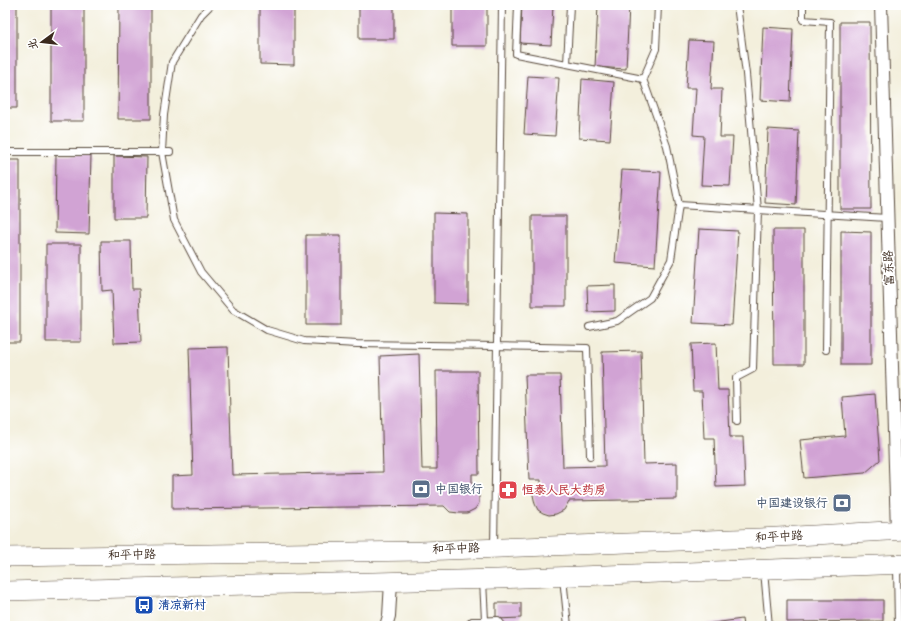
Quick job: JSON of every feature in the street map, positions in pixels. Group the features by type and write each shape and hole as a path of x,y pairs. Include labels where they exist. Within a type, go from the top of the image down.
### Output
{"main road":[{"name":"和平中路","path":"5,557 405,551 759,538 901,530"},
{"path":"5,591 563,577 901,564"}],"street":[{"name":"富东路","path":"881,5 887,218 901,530"},
{"path":"386,626 389,616 391,582"}],"lane":[{"path":"211,5 201,15 172,62 164,115 162,152 174,220 201,272 233,310 267,330 304,342 587,348 590,456"},
{"path":"494,548 502,5"},
{"path":"518,5 516,54 643,78"},
{"path":"567,64 570,5"},
{"path":"589,327 617,321 650,298 671,260 679,204 667,146 643,78 656,49 658,5"},
{"path":"737,5 746,74 758,210 753,368 736,378 737,420"},
{"path":"803,5 803,20 830,22 826,350"},
{"path":"5,152 170,152"},
{"path":"679,204 887,218"},
{"path":"898,626 901,564"},
{"path":"764,569 769,626"},
{"path":"563,577 568,626"},
{"path":"483,579 485,620"},
{"path":"467,626 472,621 485,620 498,620 503,626"}],"building":[{"path":"5,5 17,5 17,108 5,108"},
{"path":"51,5 84,5 84,121 51,121"},
{"path":"119,5 151,5 151,119 118,119"},
{"path":"260,5 294,5 294,65 260,64"},
{"path":"359,5 394,5 394,39 359,39"},
{"path":"452,5 487,5 487,46 452,46"},
{"path":"522,5 553,5 551,45 520,43"},
{"path":"598,5 629,5 626,69 595,67"},
{"path":"840,22 870,22 871,209 840,209"},
{"path":"763,27 793,29 790,102 760,100"},
{"path":"689,40 714,41 711,89 722,89 720,137 733,137 730,186 701,185 704,136 693,135 696,88 686,88"},
{"path":"528,76 559,78 555,136 524,134"},
{"path":"582,79 614,82 610,140 579,138"},
{"path":"768,129 799,131 796,205 765,203"},
{"path":"56,155 91,155 89,234 55,233"},
{"path":"114,156 147,157 146,218 114,218"},
{"path":"5,160 20,160 20,342 5,342"},
{"path":"622,170 661,172 655,266 615,263"},
{"path":"434,213 468,214 468,304 434,303"},
{"path":"532,216 566,216 566,306 532,306"},
{"path":"699,229 738,231 732,325 693,323"},
{"path":"773,230 804,230 804,364 774,364"},
{"path":"841,231 871,232 871,365 841,365"},
{"path":"306,235 341,235 341,325 306,325"},
{"path":"101,241 131,241 132,289 139,289 141,342 114,343 112,290 102,291"},
{"path":"46,244 81,244 81,342 46,342"},
{"path":"615,285 615,311 588,312 587,286"},
{"path":"716,343 718,390 728,390 730,437 743,437 745,486 716,487 714,438 704,438 702,391 693,391 691,344"},
{"path":"228,347 232,475 383,472 380,356 419,354 422,469 437,469 436,371 478,371 479,474 472,474 472,483 477,488 479,503 475,509 467,513 450,512 444,506 172,509 172,476 193,475 189,348"},
{"path":"641,351 644,464 677,463 677,499 569,501 564,510 556,514 549,515 538,510 533,495 534,490 541,485 541,480 529,480 525,375 560,375 563,467 605,466 602,352"},
{"path":"875,394 880,460 865,473 804,478 800,440 845,436 842,397"},
{"path":"787,600 883,600 883,621 787,622"},
{"path":"496,603 521,603 521,618 496,619"},
{"path":"742,619 743,626 706,626 706,624"}],"place":[{"name":"中国银行","path":"421,489"},
{"name":"恒泰人民大药房","path":"508,490"},
{"name":"中国建设银行","path":"842,503"},
{"name":"清凉新村","path":"144,605"}]}
